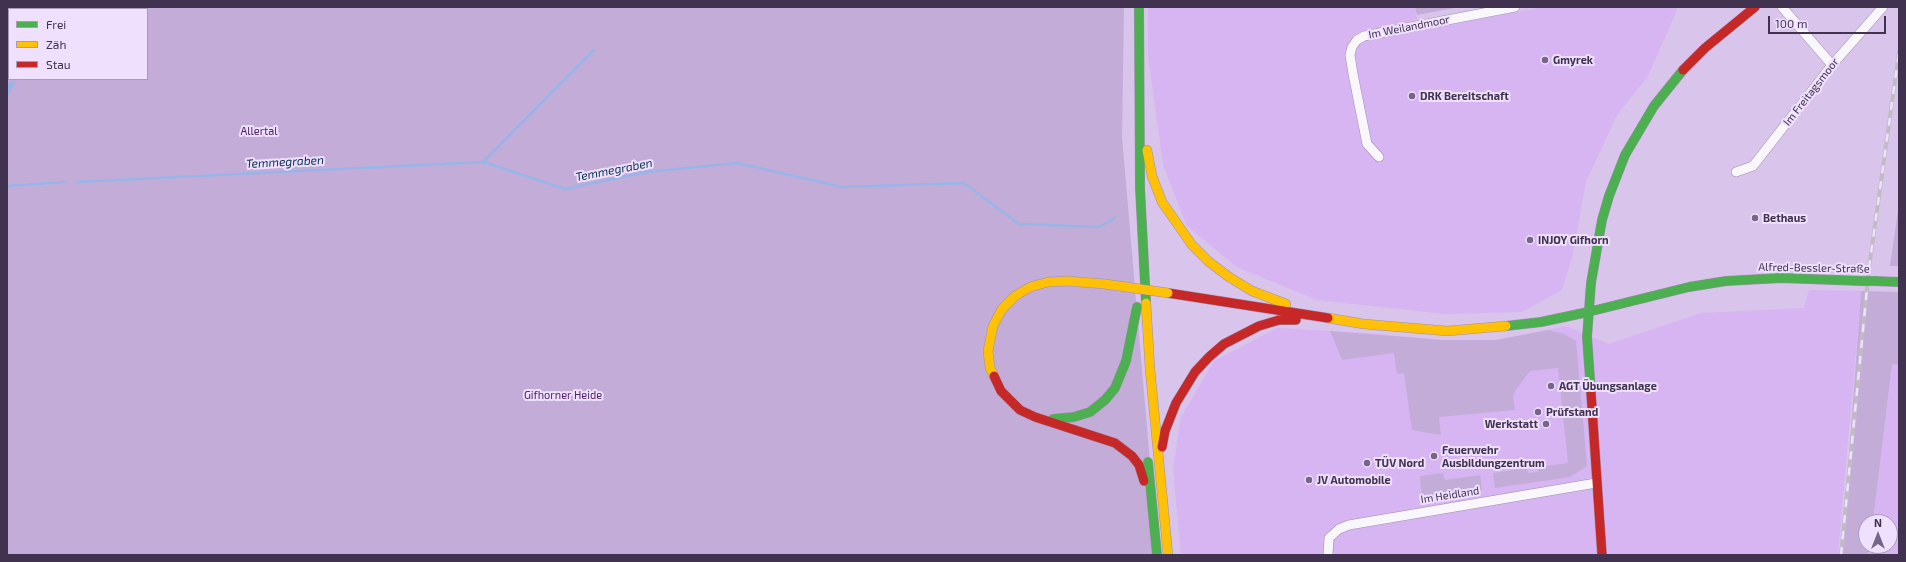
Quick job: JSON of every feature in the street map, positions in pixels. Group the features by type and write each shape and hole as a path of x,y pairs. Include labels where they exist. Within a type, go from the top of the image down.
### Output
{"main road":[{"path":"1139,7 1140,188 1148,325 1159,467 1168,555"},
{"path":"1602,555 1587,337 1588,312 1597,247 1606,208 1617,175 1641,126 1654,106 1685,67 1705,48 1755,7"},
{"path":"1139,88 1152,176 1162,202 1192,245 1208,261 1229,277 1252,291 1273,300 1337,320"},
{"path":"1130,111 1133,223 1144,410"},
{"name":"Alfred-Bessler-Straße","path":"1337,320 1447,331 1493,328 1541,322 1689,287 1726,281 1781,278 1899,282"},
{"path":"1151,505 1145,491 1139,465 1124,449 1103,438 1035,417 1020,410 1007,398 993,376 988,351 990,334 997,317 1015,296 1039,284 1068,281 1105,284 1168,293 1337,320"},
{"path":"1035,417 1058,419 1074,417 1090,412 1106,400 1115,388 1122,374 1137,307"},
{"path":"1159,467 1165,431 1176,403 1195,372 1224,344 1259,326 1279,320 1337,320"},
{"path":"1147,449 1151,505 1157,555"}],"street":[{"name":"Im Weilandmoor","path":"1379,157 1367,144 1353,74 1350,55 1352,47 1357,40 1364,36 1515,7"},
{"path":"1782,7 1832,65"},
{"name":"Im Freitagsmoor","path":"1736,172 1753,166 1832,65 1883,7"},
{"name":"Im Heidland","path":"1328,555 1329,538 1339,529 1349,525 1596,483"}],"shaded area":[{"path":"1148,7 1415,7 1419,31 1544,7 1676,7 1677,10 1648,76 1617,115 1586,182 1572,258 1562,290 1522,312 1445,314 1317,300 1237,267 1187,226 1163,165 1148,55"},
{"path":"1809,290 1861,291 1838,555 1181,555 1173,469 1181,417 1214,361 1277,328 1364,333 1442,340 1496,340 1566,326 1609,344 1701,313 1804,308"},
{"path":"1892,364 1899,365 1899,555 1869,555 1898,554 1898,514 1874,514"}],"green space":[{"path":"7,7 1124,7 1122,137 1158,555 7,555"},
{"path":"1415,7 1459,7 1417,15"},
{"path":"1899,204 1899,266 1890,266"},
{"path":"1861,291 1899,292 1899,365 1892,364 1874,514 1858,514 1858,554 1868,554 1842,555"},
{"path":"1549,330 1564,334 1576,341 1587,466 1570,477 1495,488 1493,473 1527,468 1528,473 1538,472 1538,467 1568,463 1558,368 1530,371 1515,391 1513,397 1515,410 1439,417 1441,435 1412,430 1404,373 1397,374 1394,353 1342,360 1330,331 1442,340 1496,340"},
{"path":"1443,473 1445,480 1480,475 1482,490 1422,499 1420,476"}],"water":[{"path":"7,7 132,7 8,8 7,12"},
{"path":"16,80 9,95 7,96 7,83"}],"waterway":[{"path":"483,162 594,50"},
{"name":"Temmegraben","path":"77,182 483,162 565,189 647,172 737,163 842,187 964,183 1019,224 1099,227 1115,218"},
{"name":"Temmegraben","path":"7,186 65,182"}],"railway":[{"path":"1841,555 1869,268 1899,52"}],"traffic: fast":[{"path":"1139,7 1140,188 1146,303"},
{"path":"1591,393 1587,337 1591,283 1602,220 1609,196 1625,155 1654,106 1683,70"},
{"path":"1588,312 1689,287 1726,281 1781,278 1863,281"},
{"path":"1863,281 1874,281"},
{"path":"1874,281 1899,282"},
{"path":"1053,419 1074,417 1090,412 1105,400 1115,388 1126,361 1137,307"},
{"path":"1506,326 1541,322 1588,312"},
{"path":"1148,462 1157,555"}],"traffic: slow":[{"path":"1147,150 1152,176 1162,202 1192,245 1208,261 1229,277 1252,291 1286,304"},
{"path":"994,376 990,368 988,351 993,326 1002,309 1015,296 1030,287 1048,282 1068,281 1105,284"},
{"path":"1105,284 1168,293"},
{"path":"1146,303 1150,369 1168,555"},
{"path":"1328,318 1364,324 1447,331 1506,326"}],"traffic: jam":[{"path":"1683,70 1705,48 1755,7"},
{"path":"1168,293 1328,318"},
{"path":"1162,447 1165,431 1176,403 1195,372 1209,357 1224,344 1259,326 1279,320 1296,320"},
{"path":"994,376 1001,391 1020,410 1035,417 1115,443 1132,456 1139,465 1144,481"},
{"path":"1591,393 1602,555"}],"place":[{"name":"Gmyrek","path":"1545,60"},
{"name":"DRK Bereitschaft","path":"1412,96"},
{"name":"Bethaus","path":"1755,218"},
{"name":"INJOY Gifhorn","path":"1530,240"},
{"name":"AGT Übungsanlage","path":"1551,386"},
{"name":"Prüfstand","path":"1538,412"},
{"name":"Werkstatt","path":"1546,424"},
{"name":"Feuerwehr Ausbildungzentrum","path":"1434,456"},
{"name":"TÜV Nord","path":"1367,463"},
{"name":"JV Automobile","path":"1309,480"}],"park label":[{"name":"Allertal","path":"259,131"},
{"name":"Gifhorner Heide","path":"563,395"}]}
